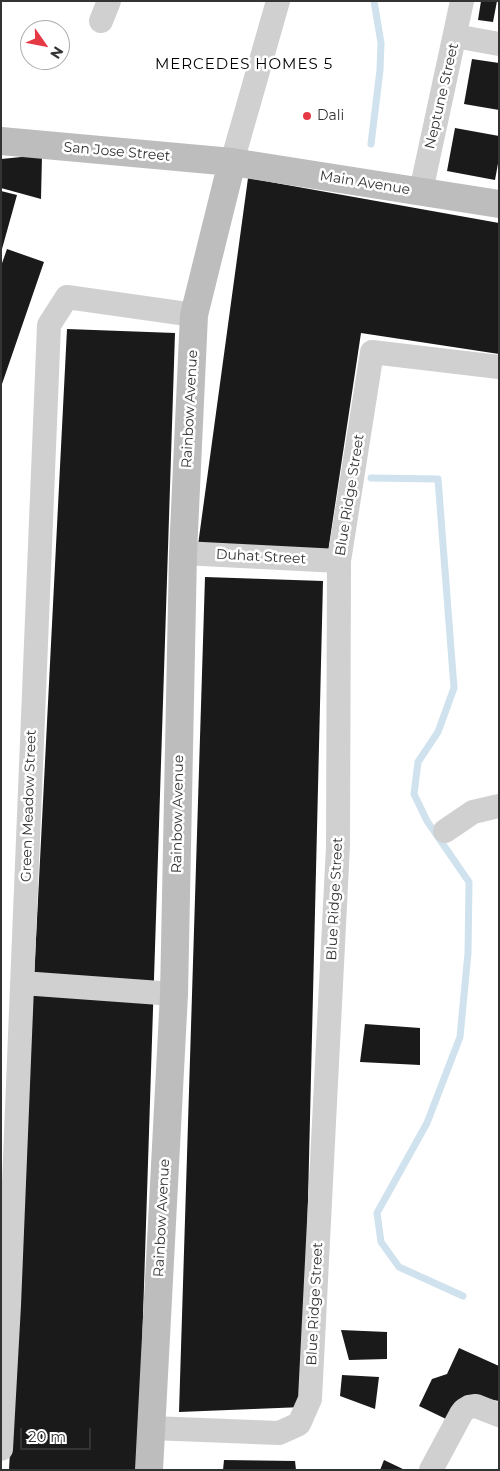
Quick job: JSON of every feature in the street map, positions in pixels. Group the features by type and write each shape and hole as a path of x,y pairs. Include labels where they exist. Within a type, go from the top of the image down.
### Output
{"street":[{"path":"232,162 278,1"},
{"name":"Neptune Street","path":"421,192 462,1"},
{"path":"455,36 499,44"},
{"name":"San Jose Street","path":"1,141 232,162"},
{"name":"Main Avenue","path":"232,162 499,204"},
{"name":"Rainbow Avenue","path":"149,1470 174,994 184,553 194,315 232,162"},
{"name":"Green Meadow Street","path":"1,1449 5,1305 22,983 50,325 67,296 194,315"},
{"name":"Blue Ridge Street","path":"151,1428 279,1433 299,1424 310,1399 338,846 339,561 372,352 499,367"},
{"name":"Duhat Street","path":"184,553 339,561"},
{"path":"445,831 473,812 499,806"},
{"path":"22,983 174,994"},
{"path":"431,1470 464,1410 476,1406 499,1415"}],"building":[{"path":"481,1 497,1 493,22 478,20"},
{"path":"472,59 499,63 499,110 464,104"},
{"path":"455,128 499,136 499,158 495,180 447,171"},
{"path":"42,155 41,199 1,188 1,159"},
{"path":"248,178 499,223 499,354 361,333 328,552 198,545"},
{"path":"1,191 17,195 2,249 1,249"},
{"path":"7,249 44,262 2,384 1,266"},
{"path":"67,329 175,333 138,1470 9,1470"},
{"path":"205,577 323,581 303,1407 179,1412"},
{"path":"365,1024 420,1028 420,1065 360,1062"},
{"path":"341,1330 387,1332 387,1359 349,1360"},
{"path":"459,1348 499,1366 499,1401 482,1398 446,1419 419,1406 432,1379 447,1374"},
{"path":"342,1375 379,1377 375,1409 340,1396"},
{"path":"224,1460 295,1461 296,1470 223,1470"},
{"path":"384,1460 405,1470 380,1470"}],"waterway":[{"path":"371,144 380,70 381,43 374,1"},
{"path":"371,478 438,479 454,688 438,732 418,762 414,794 427,821 469,882 468,953 460,1037 427,1123 377,1213 381,1242 399,1267 463,1296"}],"place":[{"name":"Dali","path":"307,116"}],"district":[{"name":"MERCEDES HOMES 5","path":"244,65"}]}
